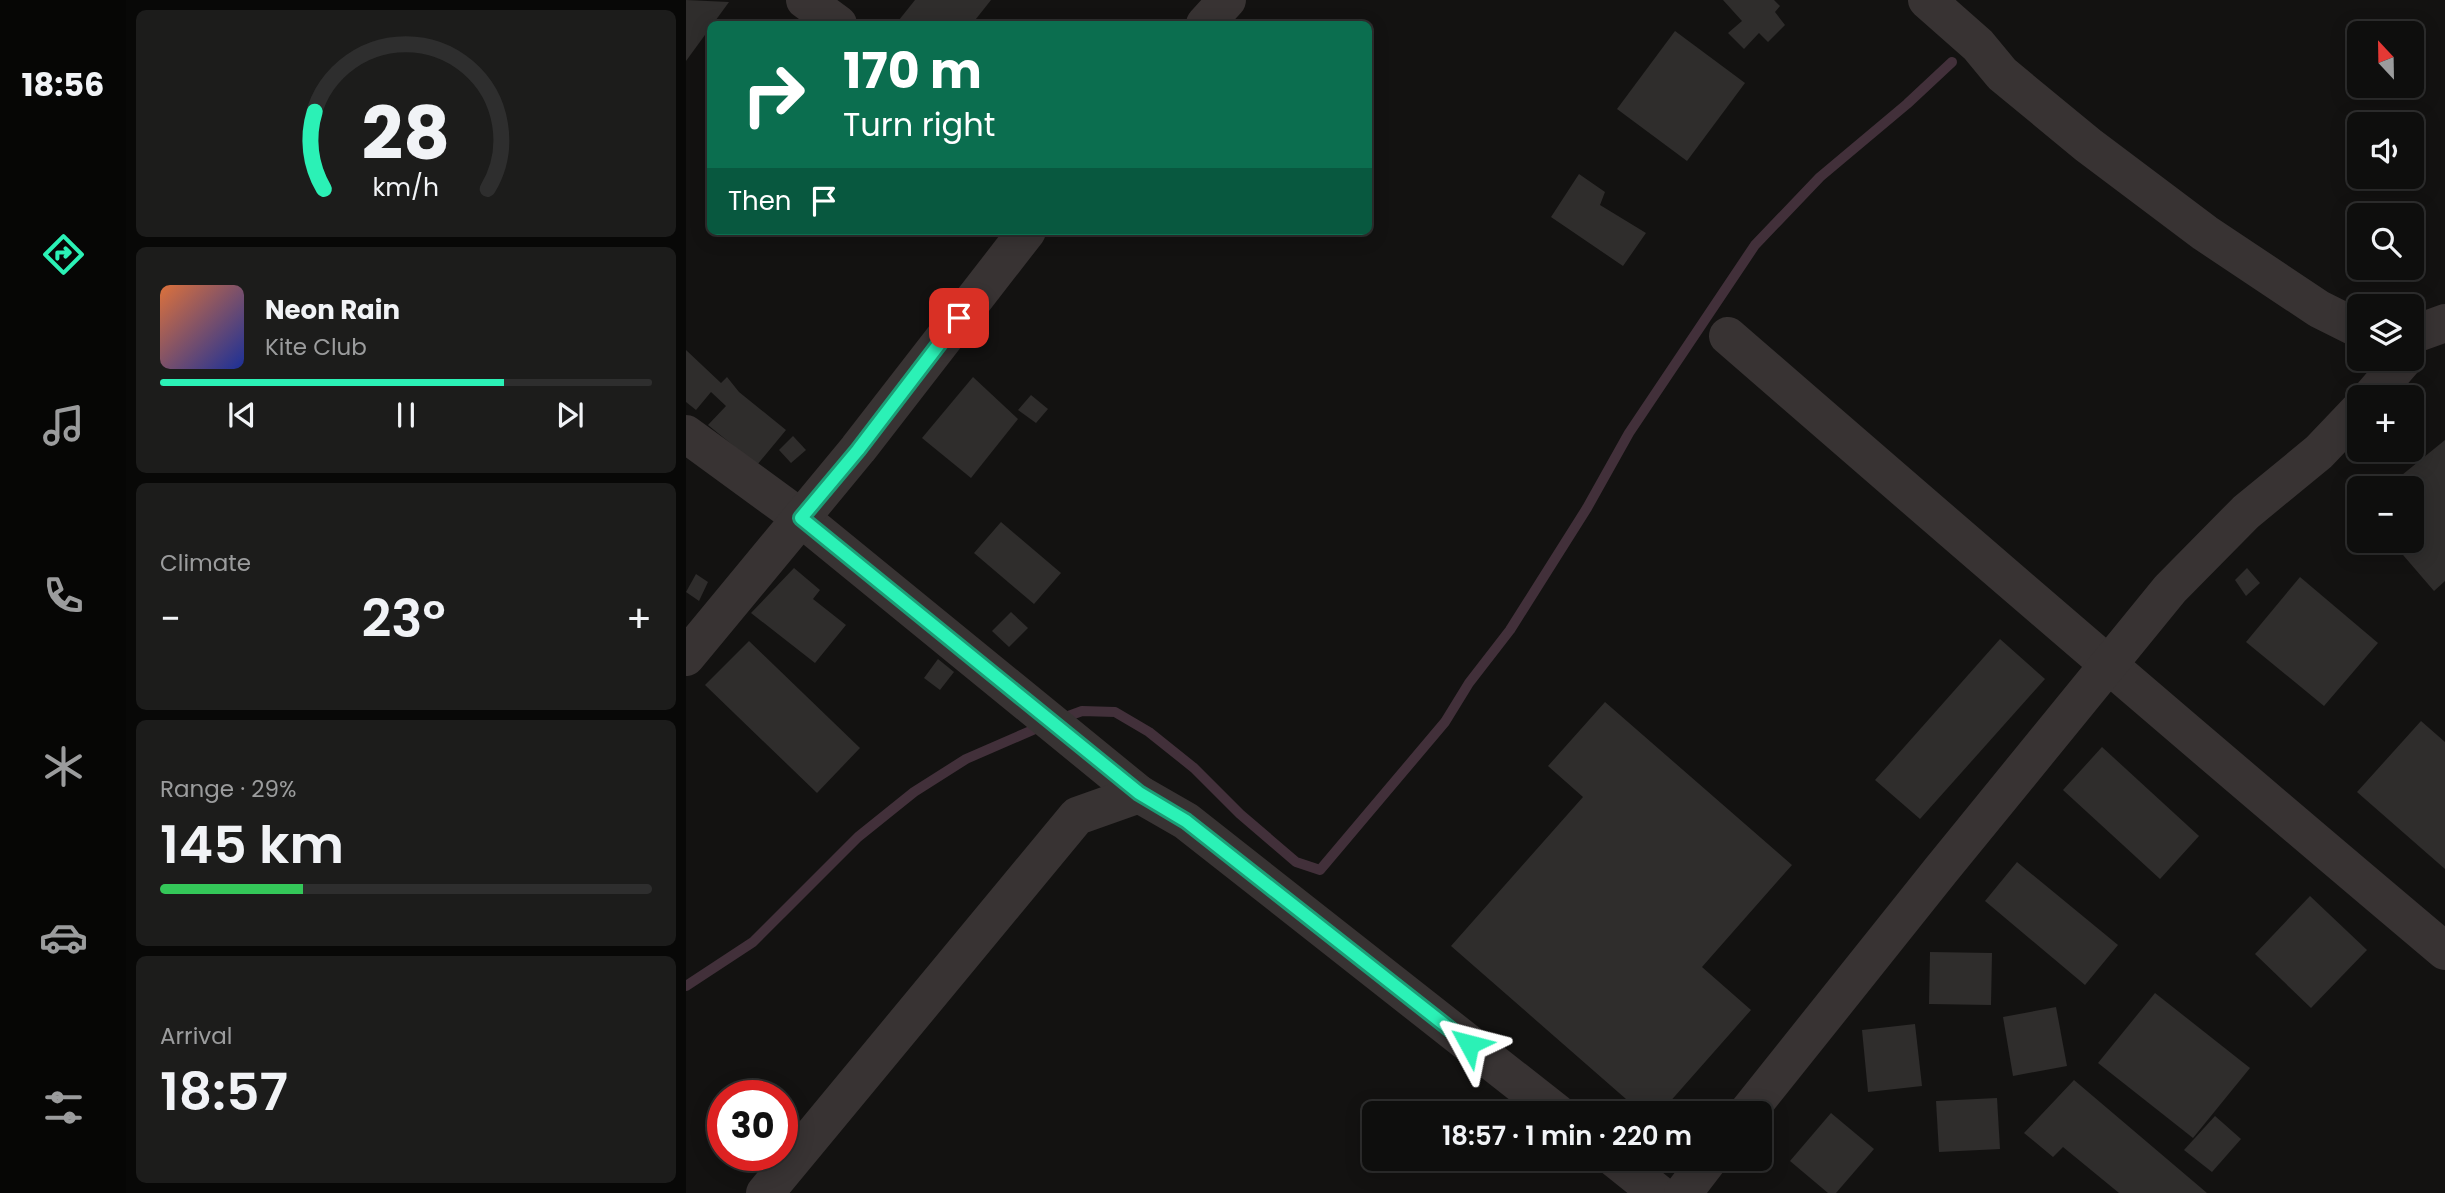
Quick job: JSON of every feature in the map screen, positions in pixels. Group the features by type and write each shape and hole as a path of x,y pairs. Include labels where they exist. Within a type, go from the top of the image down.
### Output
{"street":[{"path":"805,0 834,21"},
{"path":"1208,21 1227,0"},
{"path":"1927,0 1978,45 2002,74 2099,153 2205,233 2319,309 2347,323"},
{"path":"686,657 858,450 1024,235"},
{"path":"1728,335 2109,667 2188,731 2445,951"},
{"path":"2381,385 2394,371"},
{"path":"1757,1101 2171,589 2246,512 2319,452 2347,423"},
{"path":"686,434 801,518 1139,793 1186,821 1541,1101"},
{"path":"765,1193 1077,816 1139,793"},
{"path":"1632,1171 1662,1192 1692,1171"}],"building":[{"path":"686,0 729,2 715,21 707,21 707,32 686,61"},
{"path":"915,0 991,0 974,21 899,20"},
{"path":"1723,0 1774,0 1780,6 1775,12 1785,25 1768,42 1759,33 1744,49 1728,33 1742,21"},
{"path":"1675,31 1745,83 1687,161 1617,109"},
{"path":"1579,174 1605,192 1600,205 1646,233 1623,266 1551,217"},
{"path":"686,350 721,383 727,377 739,392 786,430 757,465 708,425 726,406 711,392 696,410 686,402"},
{"path":"973,377 1018,419 971,478 922,438"},
{"path":"1031,395 1048,409 1036,423 1018,410"},
{"path":"793,436 806,450 791,463 779,450"},
{"path":"2445,440 2445,581 2434,591 2401,553 2424,553 2424,476 2401,476 2418,462 2424,462 2424,457"},
{"path":"1001,522 1061,573 1034,604 974,553"},
{"path":"794,568 820,590 813,599 846,625 815,663 751,613"},
{"path":"2247,568 2260,583 2246,596 2235,580"},
{"path":"696,574 708,582 699,601 686,592"},
{"path":"2300,577 2378,643 2324,706 2246,642"},
{"path":"1011,612 1028,628 1009,647 992,631"},
{"path":"2000,639 2045,679 1920,819 1875,780"},
{"path":"749,641 860,748 817,793 705,685"},
{"path":"938,659 954,672 940,690 924,678"},
{"path":"1605,702 1792,865 1702,967 1751,1010 1671,1101 1628,1101 1451,946 1583,797 1548,766"},
{"path":"2421,721 2445,742 2445,869 2357,792"},
{"path":"2102,747 2199,836 2160,879 2063,790"},
{"path":"2017,862 2118,945 2085,985 1985,901"},
{"path":"2310,896 2367,950 2311,1008 2255,954"},
{"path":"1930,952 1992,953 1991,1005 1929,1004"},
{"path":"2155,993 2250,1068 2193,1138 2098,1063"},
{"path":"2056,1007 2067,1066 2013,1076 2003,1017"},
{"path":"1915,1024 1922,1086 1868,1092 1862,1030"},
{"path":"2074,1080 2207,1193 2119,1193 2063,1147 2053,1157 2024,1133"},
{"path":"1997,1098 2000,1149 1939,1152 1936,1101"},
{"path":"1831,1113 1874,1149 1836,1193 1828,1193 1790,1161"},
{"path":"2215,1116 2241,1139 2212,1172 2184,1150"}],"waterway":[{"path":"1063,718 1082,711 1115,712 1149,732 1194,768 1240,814 1296,862 1320,870 1445,722 1469,683 1510,630 1587,508 1629,433 1755,245 1820,177 1907,104 1952,62"},
{"path":"686,986 753,942 858,837 914,792 966,759 1042,726"}],"route":[{"path":"959,318 858,450 801,518 1139,793 1186,821 1469,1044"}]}
